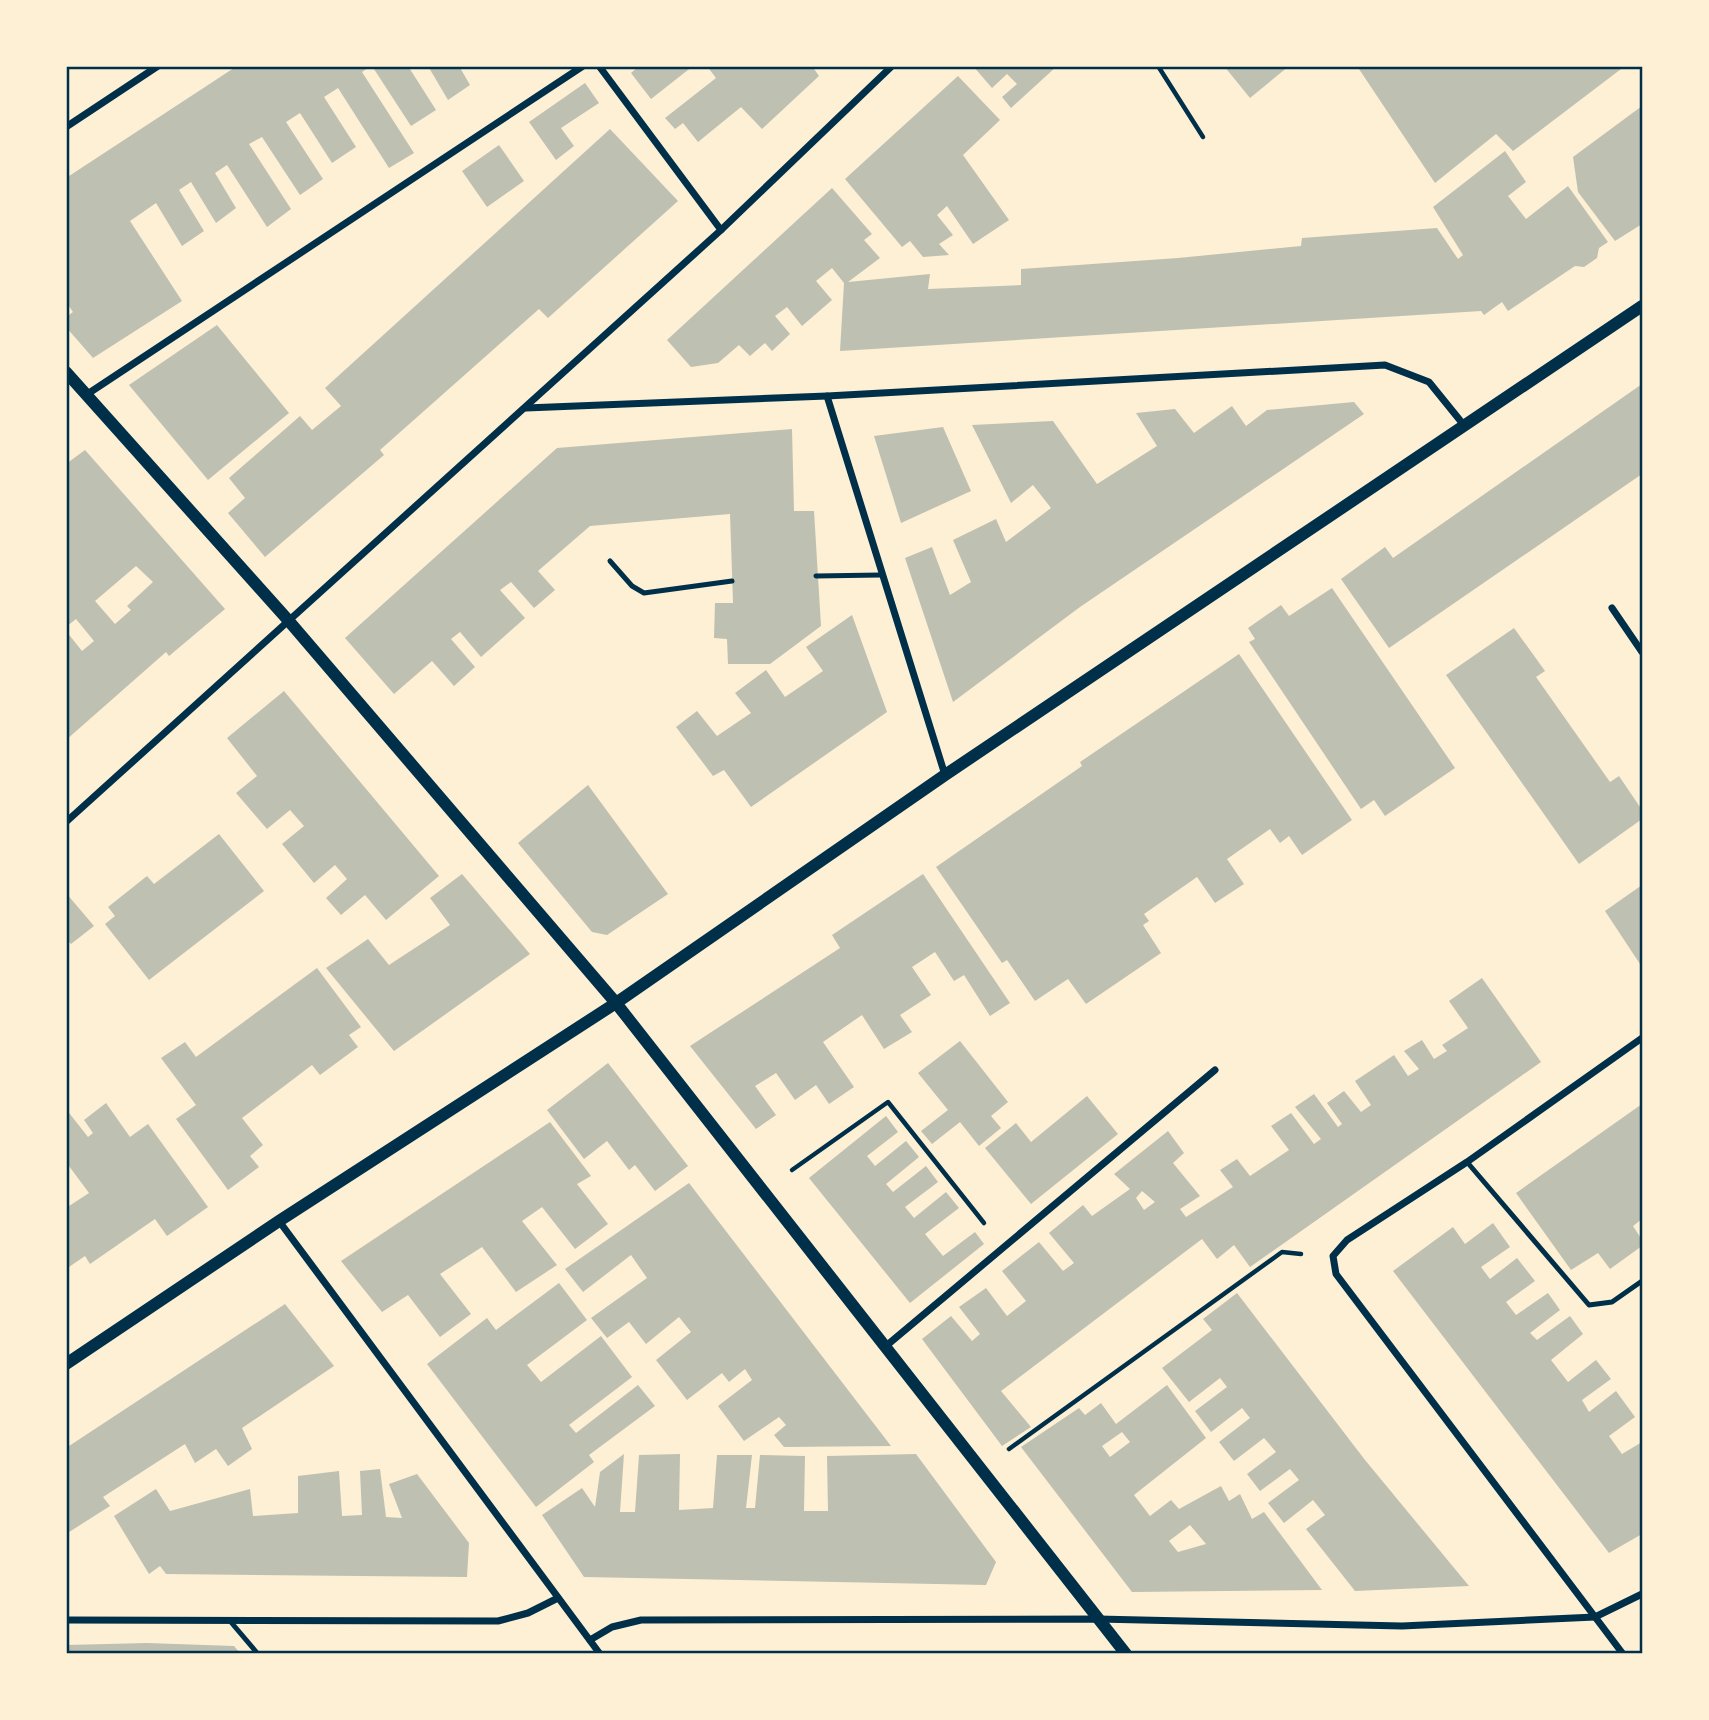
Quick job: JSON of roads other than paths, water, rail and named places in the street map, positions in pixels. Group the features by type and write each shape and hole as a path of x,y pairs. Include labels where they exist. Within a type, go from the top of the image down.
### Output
{"street":[{"path":"66,127 158,66"},
{"path":"86,395 583,66"},
{"path":"599,66 721,230"},
{"path":"66,822 721,230 890,67"},
{"path":"66,1364 279,1221 616,1003 945,775 1463,424 1643,306"},
{"path":"525,408 827,396 1385,365 1429,382 1463,424"},
{"path":"66,372 288,620 616,1003 1126,1654"},
{"path":"827,396 880,575 945,775"},
{"path":"1612,608 1643,652"},
{"path":"1623,1654 1336,1274 1333,1256 1347,1240 1467,1162 1643,1038"},
{"path":"886,1346 1215,1070"},
{"path":"279,1221 600,1654"},
{"path":"590,1640 612,1627 641,1620 1098,1619 1402,1626 1595,1617 1643,1594"},
{"path":"66,1620 498,1621 528,1613 558,1598"}],"lane":[{"path":"610,561 632,586 643,593 732,581"},
{"path":"816,576 880,575"},
{"path":"1467,1162 1589,1305 1612,1303 1643,1281"},
{"path":"230,1621 258,1654"}]}
